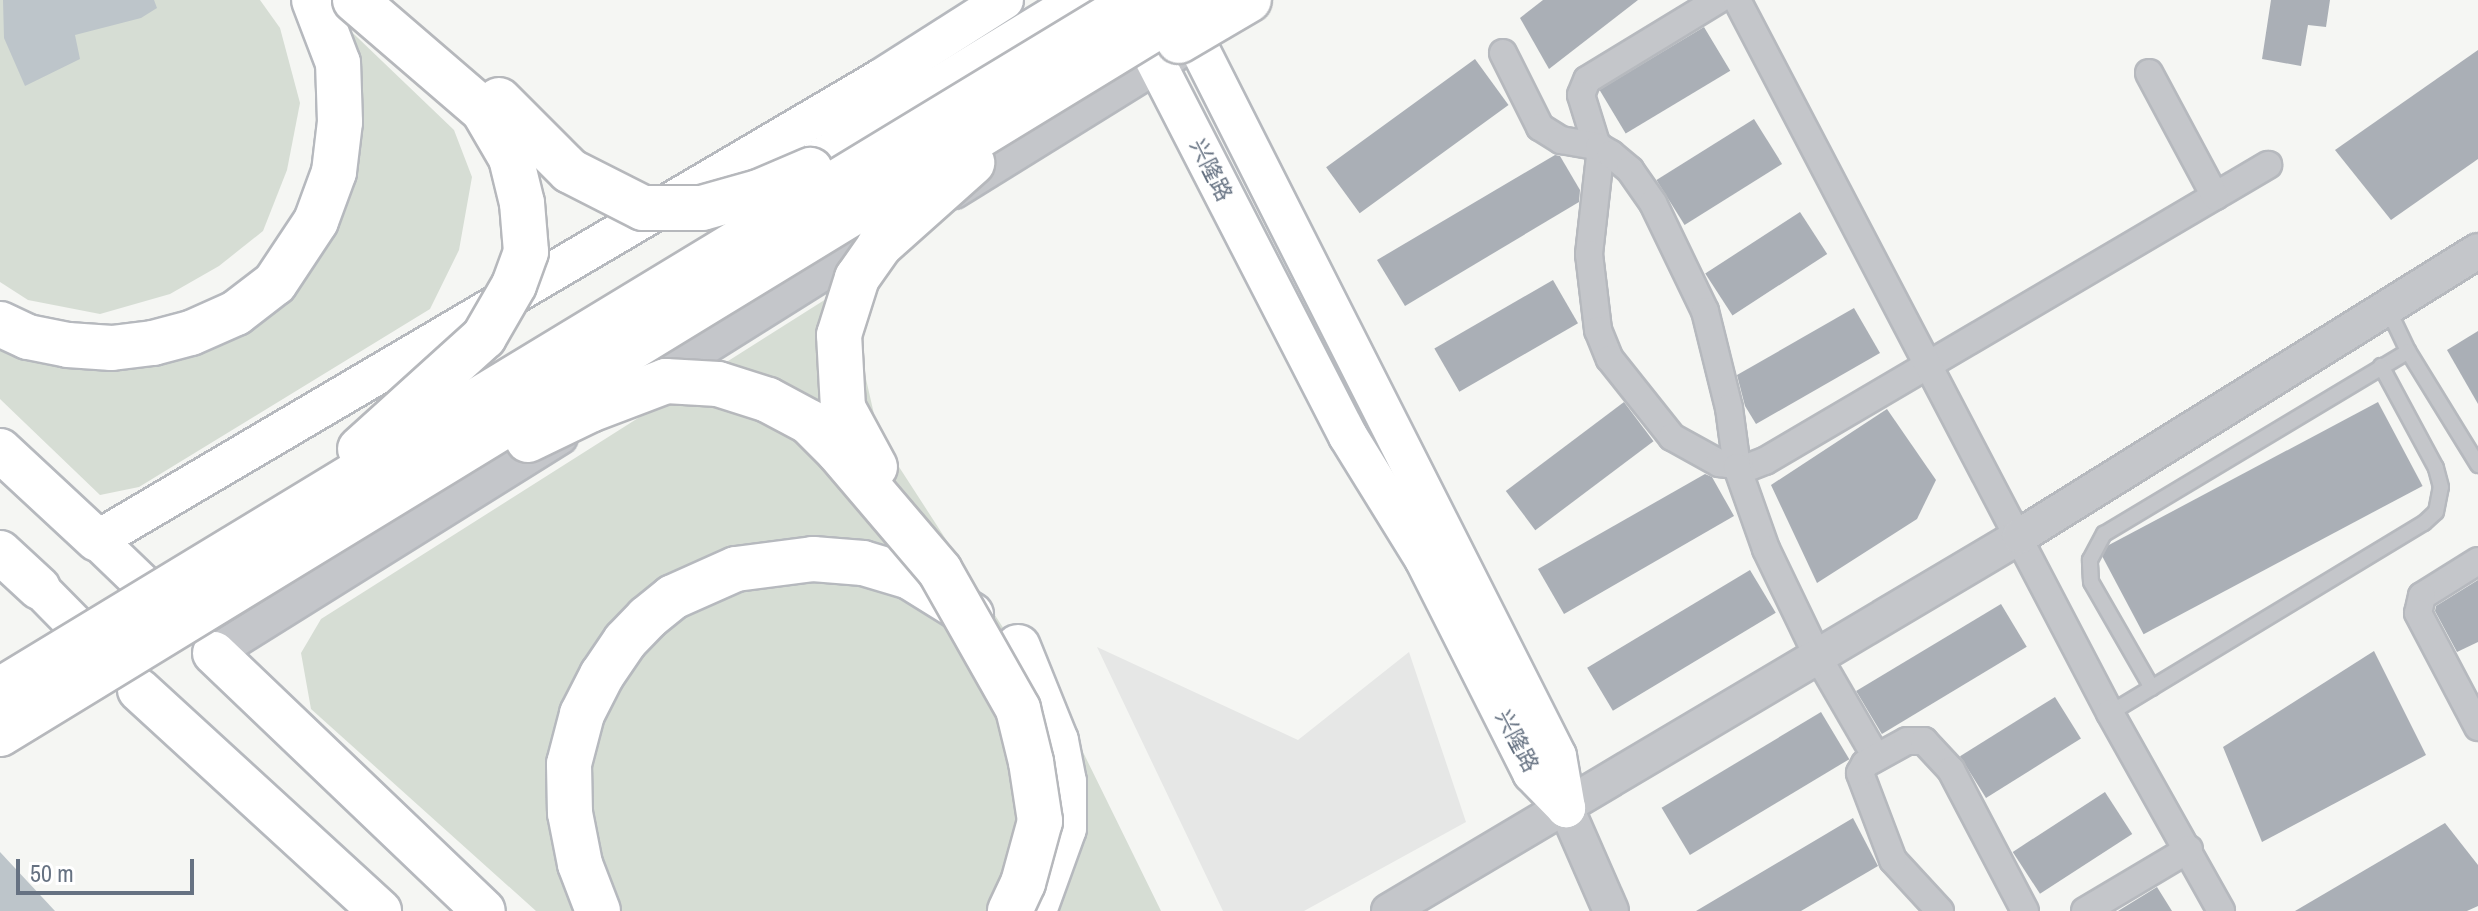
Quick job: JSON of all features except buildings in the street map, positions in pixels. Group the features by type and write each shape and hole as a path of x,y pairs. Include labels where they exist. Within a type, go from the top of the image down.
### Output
{"highway":[{"path":"0,312 60,333 112,338 173,327 268,265 299,225 323,157 331,64 295,0"},
{"path":"0,324 42,340 112,348 191,333 236,313 275,283 316,221 334,172 340,122 331,64 314,0"},
{"path":"304,505 390,420 484,337 514,285 526,252 522,203 511,158 483,110 355,0"},
{"path":"388,0 499,100 570,171 612,195 643,208 702,208 759,192 941,116"},
{"path":"798,175 1085,0"},
{"path":"0,690 941,116 1137,0"},
{"path":"961,172 1249,0"},
{"path":"0,734 1071,80 1199,20"},
{"path":"1034,911 1064,828 1064,782 1056,741 1018,647 987,596 869,461 843,408 839,335 857,278 879,246 1071,80"},
{"path":"354,518 590,410 666,381 718,384 768,400 809,422 838,451 940,571 1018,709 1031,762 1040,821 1023,883 1010,911"},
{"path":"598,911 580,864 570,813 569,764 582,714 602,675 625,641 673,597 736,569 813,559 863,563 910,577 966,609 994,644 1036,716 1047,759 1053,821 1023,911"},
{"path":"614,911 586,835 581,808 586,749 599,704 626,661 661,627 707,597 752,579 812,573 862,581 891,591 951,629 984,661 1010,704 1021,751 1026,819 1019,866 997,911"}],"main road":[{"path":"97,540 866,87 1004,0"},
{"name":"兴隆路","path":"1124,0 1348,436 1424,559 1532,773 1566,808"},
{"name":"兴隆路","path":"1175,0 1199,20 1557,756 1566,808"},
{"path":"0,450 484,911"},
{"path":"0,552 139,690 380,911"}],"street":[{"path":"214,653 1157,64 1199,20 1266,0"},
{"path":"1718,0 1582,86 1584,110 1599,147 1589,254 1598,330 1610,359 1672,437 1719,463 1737,467 1765,461 2268,165"},
{"path":"1737,0 2110,713 2189,849 2221,911"},
{"path":"1503,53 1540,127 1561,140 1599,147 1630,170 1653,203 1705,311 1726,393 1737,467 1766,549 1818,657 1876,757"},
{"path":"2149,73 2215,196"},
{"path":"1389,911 2020,536 2478,251"},
{"path":"2478,561 2422,596 2418,613 2466,678 2478,727"},
{"path":"1940,911 1893,860 1877,826 1860,773 1876,757 1907,741 1924,741 1951,770 2025,911"},
{"path":"1566,808 1611,911"},
{"path":"2085,911 2189,849"}],"lane":[{"path":"2388,309 2408,351 2478,465"},
{"path":"2152,688 2091,582 2090,560 2096,544 2112,526 2408,351"},
{"path":"2110,713 2424,523 2436,512 2441,487 2436,468 2381,366"}],"shaded area":[{"path":"0,0 260,0 280,28 300,103 287,170 263,231 219,266 170,294 100,314 28,300 0,282"},
{"path":"3,0 154,0 157,8 141,18 75,35 80,59 25,86 4,38"},
{"path":"334,15 454,130 472,177 459,250 430,309 139,487 100,495 0,399 0,346 164,355 310,254"},
{"path":"845,287 879,436 1081,748 1161,911 536,911 311,709 301,653 321,619"},
{"path":"1097,647 1298,740 1409,652 1466,822 1304,911 1223,911"},
{"path":"0,852 55,911 0,911"}]}
